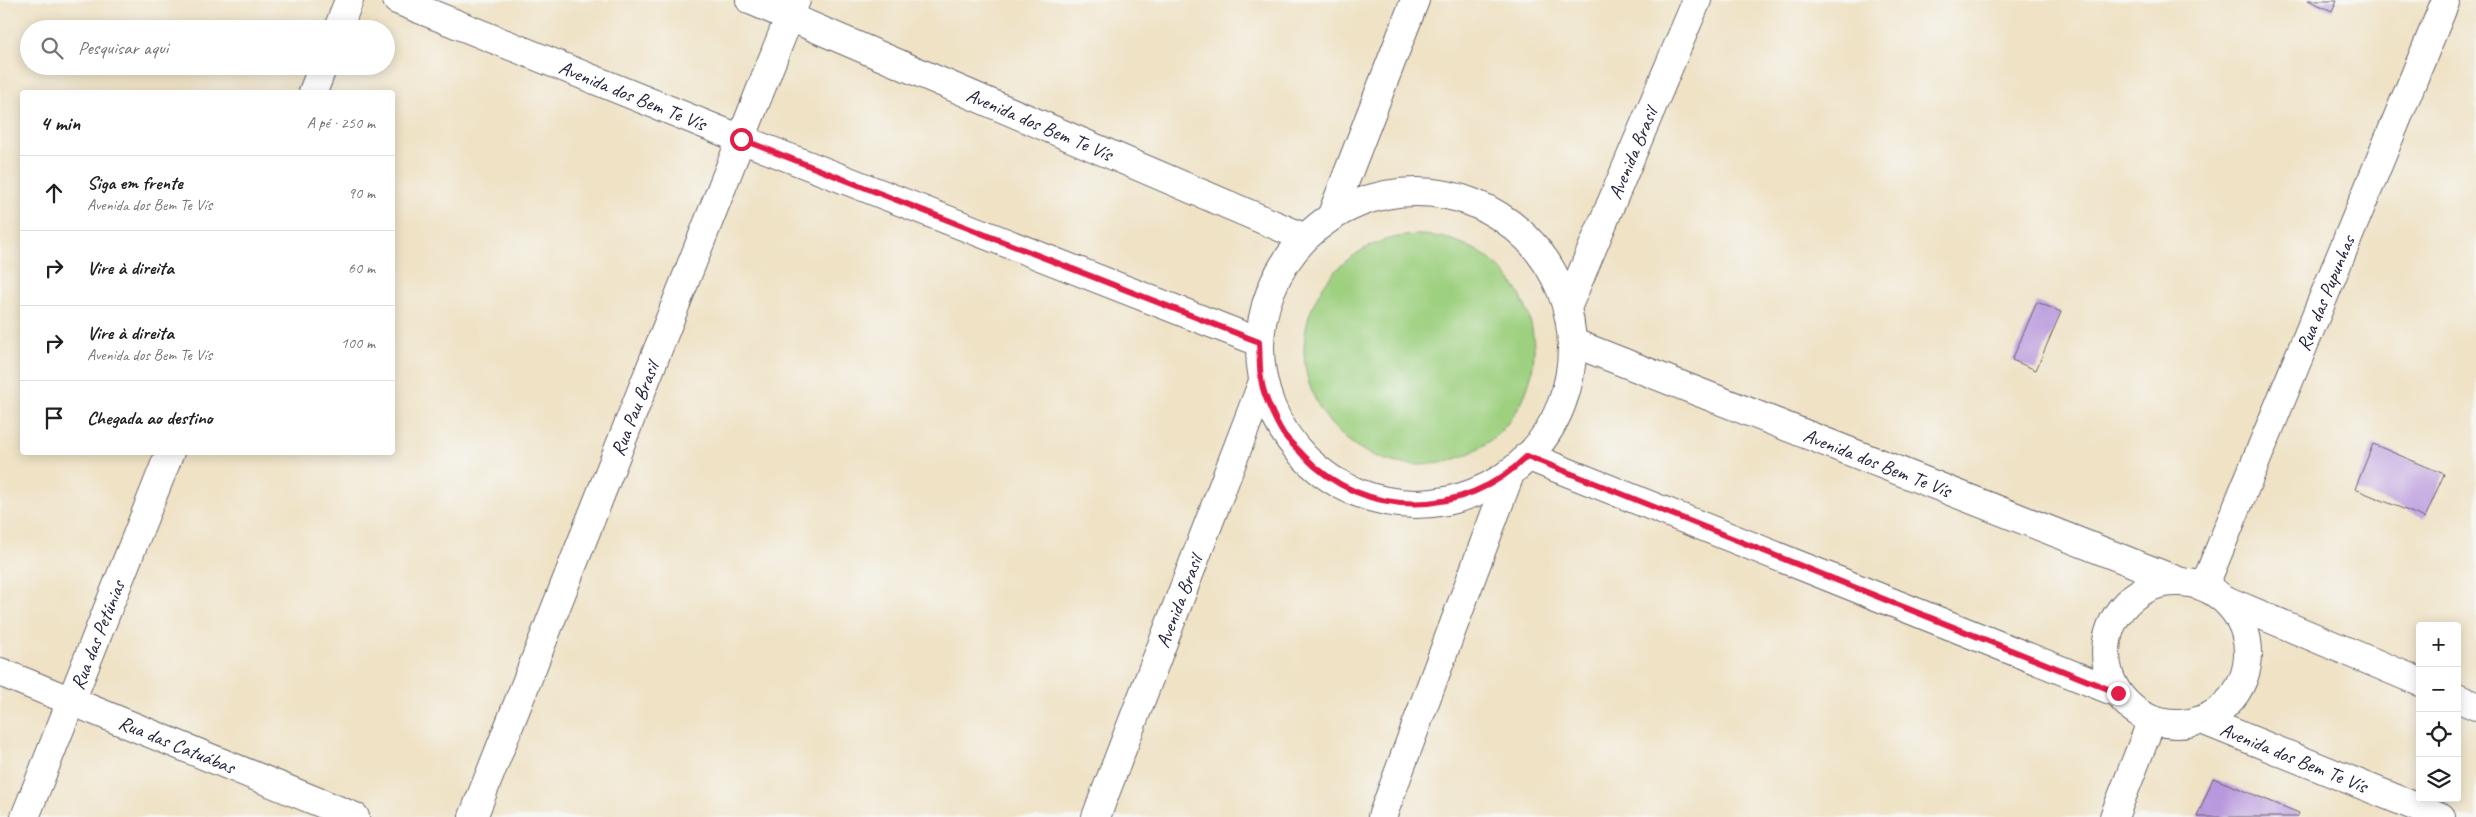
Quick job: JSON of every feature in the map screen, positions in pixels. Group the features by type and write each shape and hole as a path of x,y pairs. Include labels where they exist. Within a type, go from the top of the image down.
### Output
{"street":[{"path":"341,20 349,0"},
{"name":"Avenida dos Bem Te Vís","path":"397,0 741,139 1259,342"},
{"name":"Avenida dos Bem Te Vís","path":"750,0 793,8 1303,237"},
{"path":"1331,217 1415,0"},
{"name":"Avenida Brasil","path":"1567,308 1697,0"},
{"name":"Rua das Pupunhas","path":"2204,590 2446,0"},
{"name":"Rua Pau Brasil","path":"474,817 793,8"},
{"path":"314,90 320,75"},
{"path":"1398,191 1452,194 1501,215 1539,250 1564,293 1574,343 1567,392 1545,438 1518,465 1464,497 1414,505 1364,497 1320,472 1283,434 1262,384 1258,331 1272,280 1303,237 1331,217 1347,206 1398,191"},
{"name":"Avenida dos Bem Te Vís","path":"1574,343 2204,590 2416,680"},
{"name":"Avenida Brasil","path":"1096,817 1262,384"},
{"name":"Rua das Petúnias","path":"25,817 169,455"},
{"path":"1518,465 2118,693"},
{"path":"1382,817 1518,465"},
{"path":"2149,585 2204,590 2244,620 2248,640 2248,667 2239,689 2223,708 2202,720 2177,724 2152,720 2133,710 2118,693 2108,673 2106,650 2110,628 2123,606 2134,595 2149,585"},
{"name":"Rua das Catuábas","path":"0,672 355,817"},
{"path":"2461,700 2476,706"},
{"path":"2114,817 2152,720"},
{"name":"Avenida dos Bem Te Vís","path":"2202,720 2441,817"}],"green space":[{"path":"1419,235 1441,237 1463,244 1492,261 1508,277 1520,296 1529,317 1534,350 1532,372 1525,394 1508,423 1492,439 1473,451 1452,460 1419,465 1397,463 1375,456 1346,439 1330,423 1318,404 1309,383 1304,350 1306,328 1313,306 1330,277 1346,261 1365,249 1386,240"}],"building":[{"path":"2308,0 2337,0 2332,11"},
{"path":"2037,302 2061,312 2036,370 2012,360"},
{"path":"2373,444 2444,474 2425,518 2355,489"},
{"path":"2213,778 2299,813 2297,817 2197,817"}],"route":[{"path":"741,139 1259,342 1262,384 1283,434 1320,472 1364,497 1414,505 1464,497 1510,474 1527,456 2118,693"}]}
